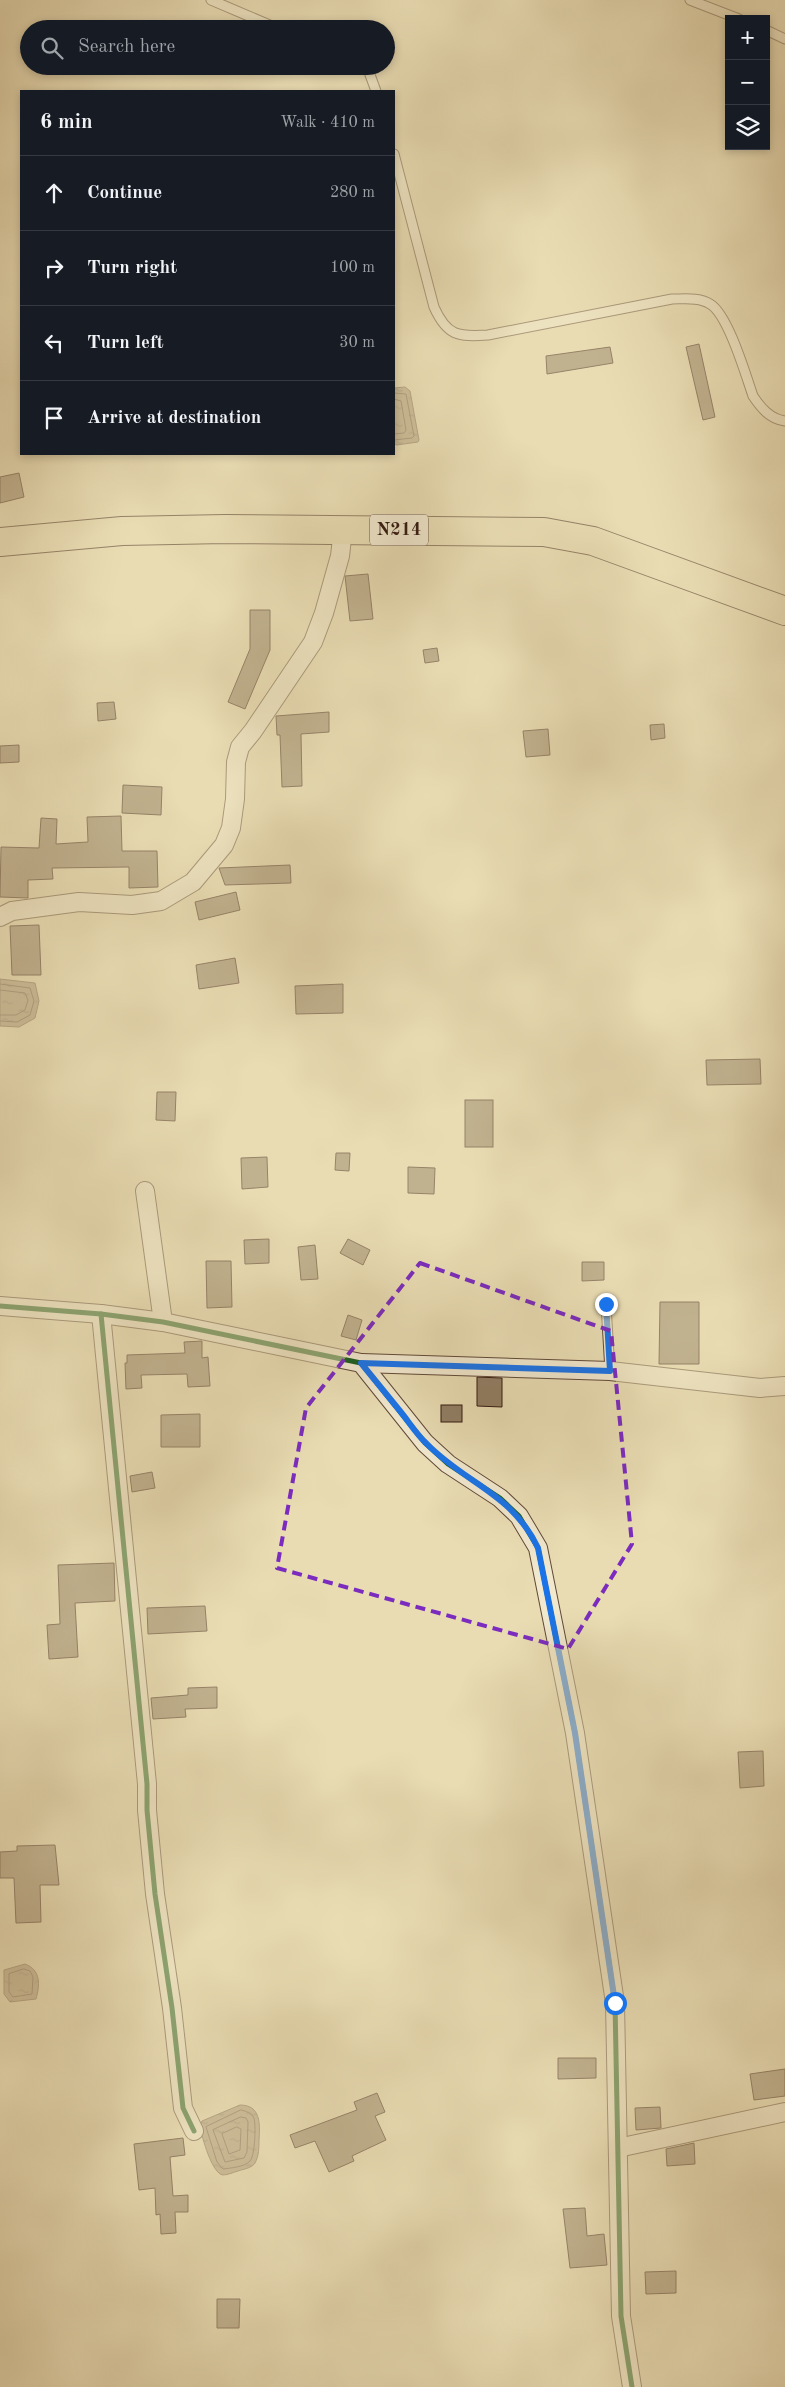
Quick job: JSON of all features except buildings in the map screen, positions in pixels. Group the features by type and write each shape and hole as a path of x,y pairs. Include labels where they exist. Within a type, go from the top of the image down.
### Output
{"highway":[{"name":"N214","path":"0,542 122,531 343,529 544,532 592,542 785,611"}],"street":[{"path":"0,917 12,912 79,902 132,905 161,901 194,882 224,845 231,828 235,798 236,762 240,747 253,731 313,642 324,613 340,556 343,529"},
{"path":"145,1191 163,1322"},
{"path":"0,1306 101,1314 163,1322 361,1363 610,1371 760,1388 785,1386"},
{"path":"101,1314 156,1894 172,2008 183,2108 194,2131"},
{"path":"361,1363 425,1443 448,1464 500,1498 519,1516 538,1548 575,1733 615,2003 621,2316 632,2387"},
{"path":"618,2148 785,2112"}],"lane":[{"path":"211,0 258,20"},
{"path":"690,0 729,15"},
{"path":"770,32 785,39"},
{"path":"370,75 376,90"},
{"path":"395,158 434,307 447,329 459,335 488,335 672,299 702,301 711,304 725,321 753,396 760,407 769,415 785,421"},
{"path":"606,1304 610,1371"}],"highlighted area":[{"path":"420,1263 611,1331 632,1544 568,1649 277,1568 306,1408"}],"water":[{"path":"405,387 410,391 418,442 395,444 395,388"},
{"path":"0,979 35,983 39,1001 35,1018 19,1027 0,1026"},
{"path":"25,1964 37,1974 38,1988 36,1999 10,2002 4,1994 4,1970"},
{"path":"240,2105 252,2108 258,2116 259,2149 254,2165 223,2175 219,2173 211,2162 200,2127 202,2121"}],"cycle path":[{"path":"0,1306 101,1314 163,1322 361,1363 425,1443 448,1464 500,1498 519,1516 538,1548 575,1733 615,2003 621,2316 632,2387"},
{"path":"101,1314 147,1784 147,1810 155,1894 172,2008 183,2108 194,2131"}],"route":[{"path":"606,1304 610,1371 361,1363 425,1443 448,1464 500,1498 519,1516 538,1548 575,1733 615,2003"}]}
